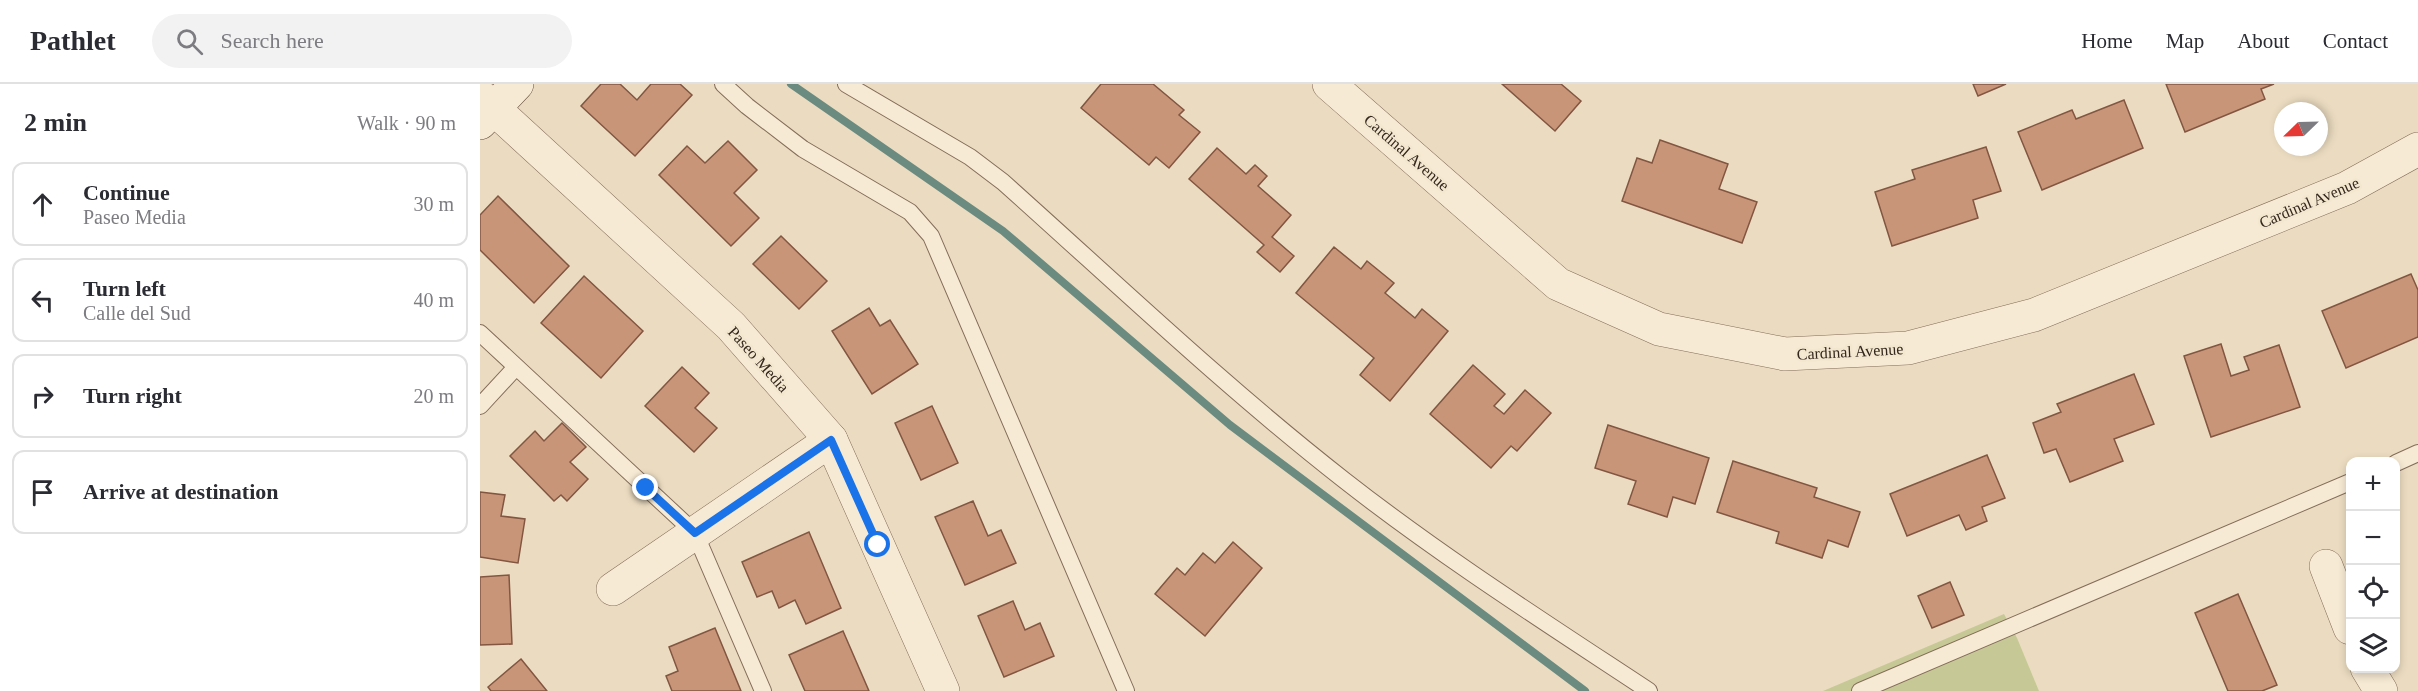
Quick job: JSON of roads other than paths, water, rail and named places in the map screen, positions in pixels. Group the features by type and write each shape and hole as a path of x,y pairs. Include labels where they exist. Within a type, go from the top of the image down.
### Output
{"street":[{"path":"485,109 517,84"},
{"name":"Cardinal Avenue","path":"1329,84 1558,284 1659,329 1785,354 1908,348 2034,315 2347,188 2418,149"},
{"name":"Paseo Media","path":"485,109 731,326 831,440 943,691"},
{"path":"613,590 831,440"},
{"path":"2326,566 2347,619"},
{"path":"2370,673 2381,691"}],"lane":[{"path":"723,84 747,106 803,148 910,212 931,236 1126,691"},
{"path":"846,84 970,157 1003,182 1209,366 1344,480 1461,566 1649,691"},
{"path":"480,333 695,533 763,691"},
{"path":"480,406 516,366"},
{"path":"2400,461 2418,453"},
{"path":"1860,691 2346,484"}],"waterway":[{"path":"791,84 1003,231 1230,425 1585,691"}]}
